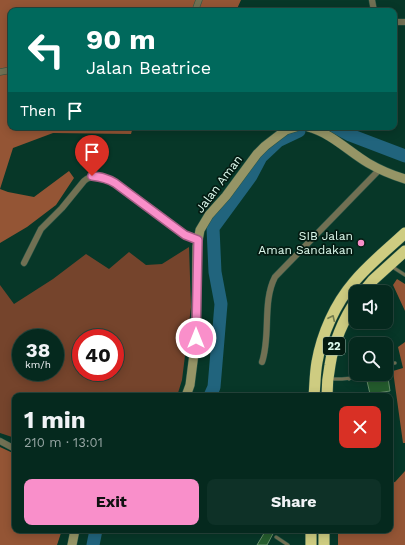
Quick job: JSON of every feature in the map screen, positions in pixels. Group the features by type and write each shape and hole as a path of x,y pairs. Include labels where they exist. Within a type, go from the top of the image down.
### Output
{"highway":[{"name":"22","path":"314,393 317,362 322,341 335,311 354,282 405,233"},
{"path":"369,285 405,251"},
{"name":"22","path":"327,393 330,364 334,348 349,311"},
{"path":"311,533 311,545"},
{"path":"324,533 324,545"}],"street":[{"name":"Jalan Aman","path":"187,393 190,385 196,338 198,240 200,230 209,215 226,196 257,154 286,130"},
{"path":"316,130 324,133 369,164 405,179"},
{"path":"262,362 266,345 270,291 275,277 380,169"},
{"path":"24,263 41,229 62,208 84,181 92,176 108,179 115,183 185,235 198,240"},
{"path":"0,442 12,448"},
{"path":"72,545 74,533"}],"lane":[{"path":"390,265 405,275"},
{"path":"328,379 349,378"},
{"path":"276,537 288,545"}],"shaded area":[{"path":"0,0 241,0 237,8 8,8 8,130 132,130 131,134 53,133 13,148 0,189"},
{"path":"69,171 74,178 56,205 27,227 0,243 0,189 34,197"},
{"path":"189,247 191,307 182,380 178,393 12,393 12,437 0,433 0,285 14,304 53,279 86,254 109,269 129,252 146,265 162,264"},
{"path":"397,279 405,284 405,311 393,285"},
{"path":"405,342 405,443 403,443 393,371 403,368 398,347"},
{"path":"0,447 12,453 12,533 61,533 57,545 0,545"},
{"path":"405,471 405,545 338,545 338,533 393,533 393,482"}],"building":[{"path":"367,381 388,381 390,391 370,393"},
{"path":"264,533 273,533 267,545 257,545"}],"waterway":[{"path":"341,130 405,156"},
{"path":"211,393 214,387 221,304 215,272 213,228 251,176 261,157 278,141 299,131"},
{"path":"93,545 95,533"}],"place":[{"name":"SIB Jalan Aman Sandakan","path":"361,243"}],"route":[{"path":"92,176 108,179 115,183 185,235 198,240 196,338"}]}
